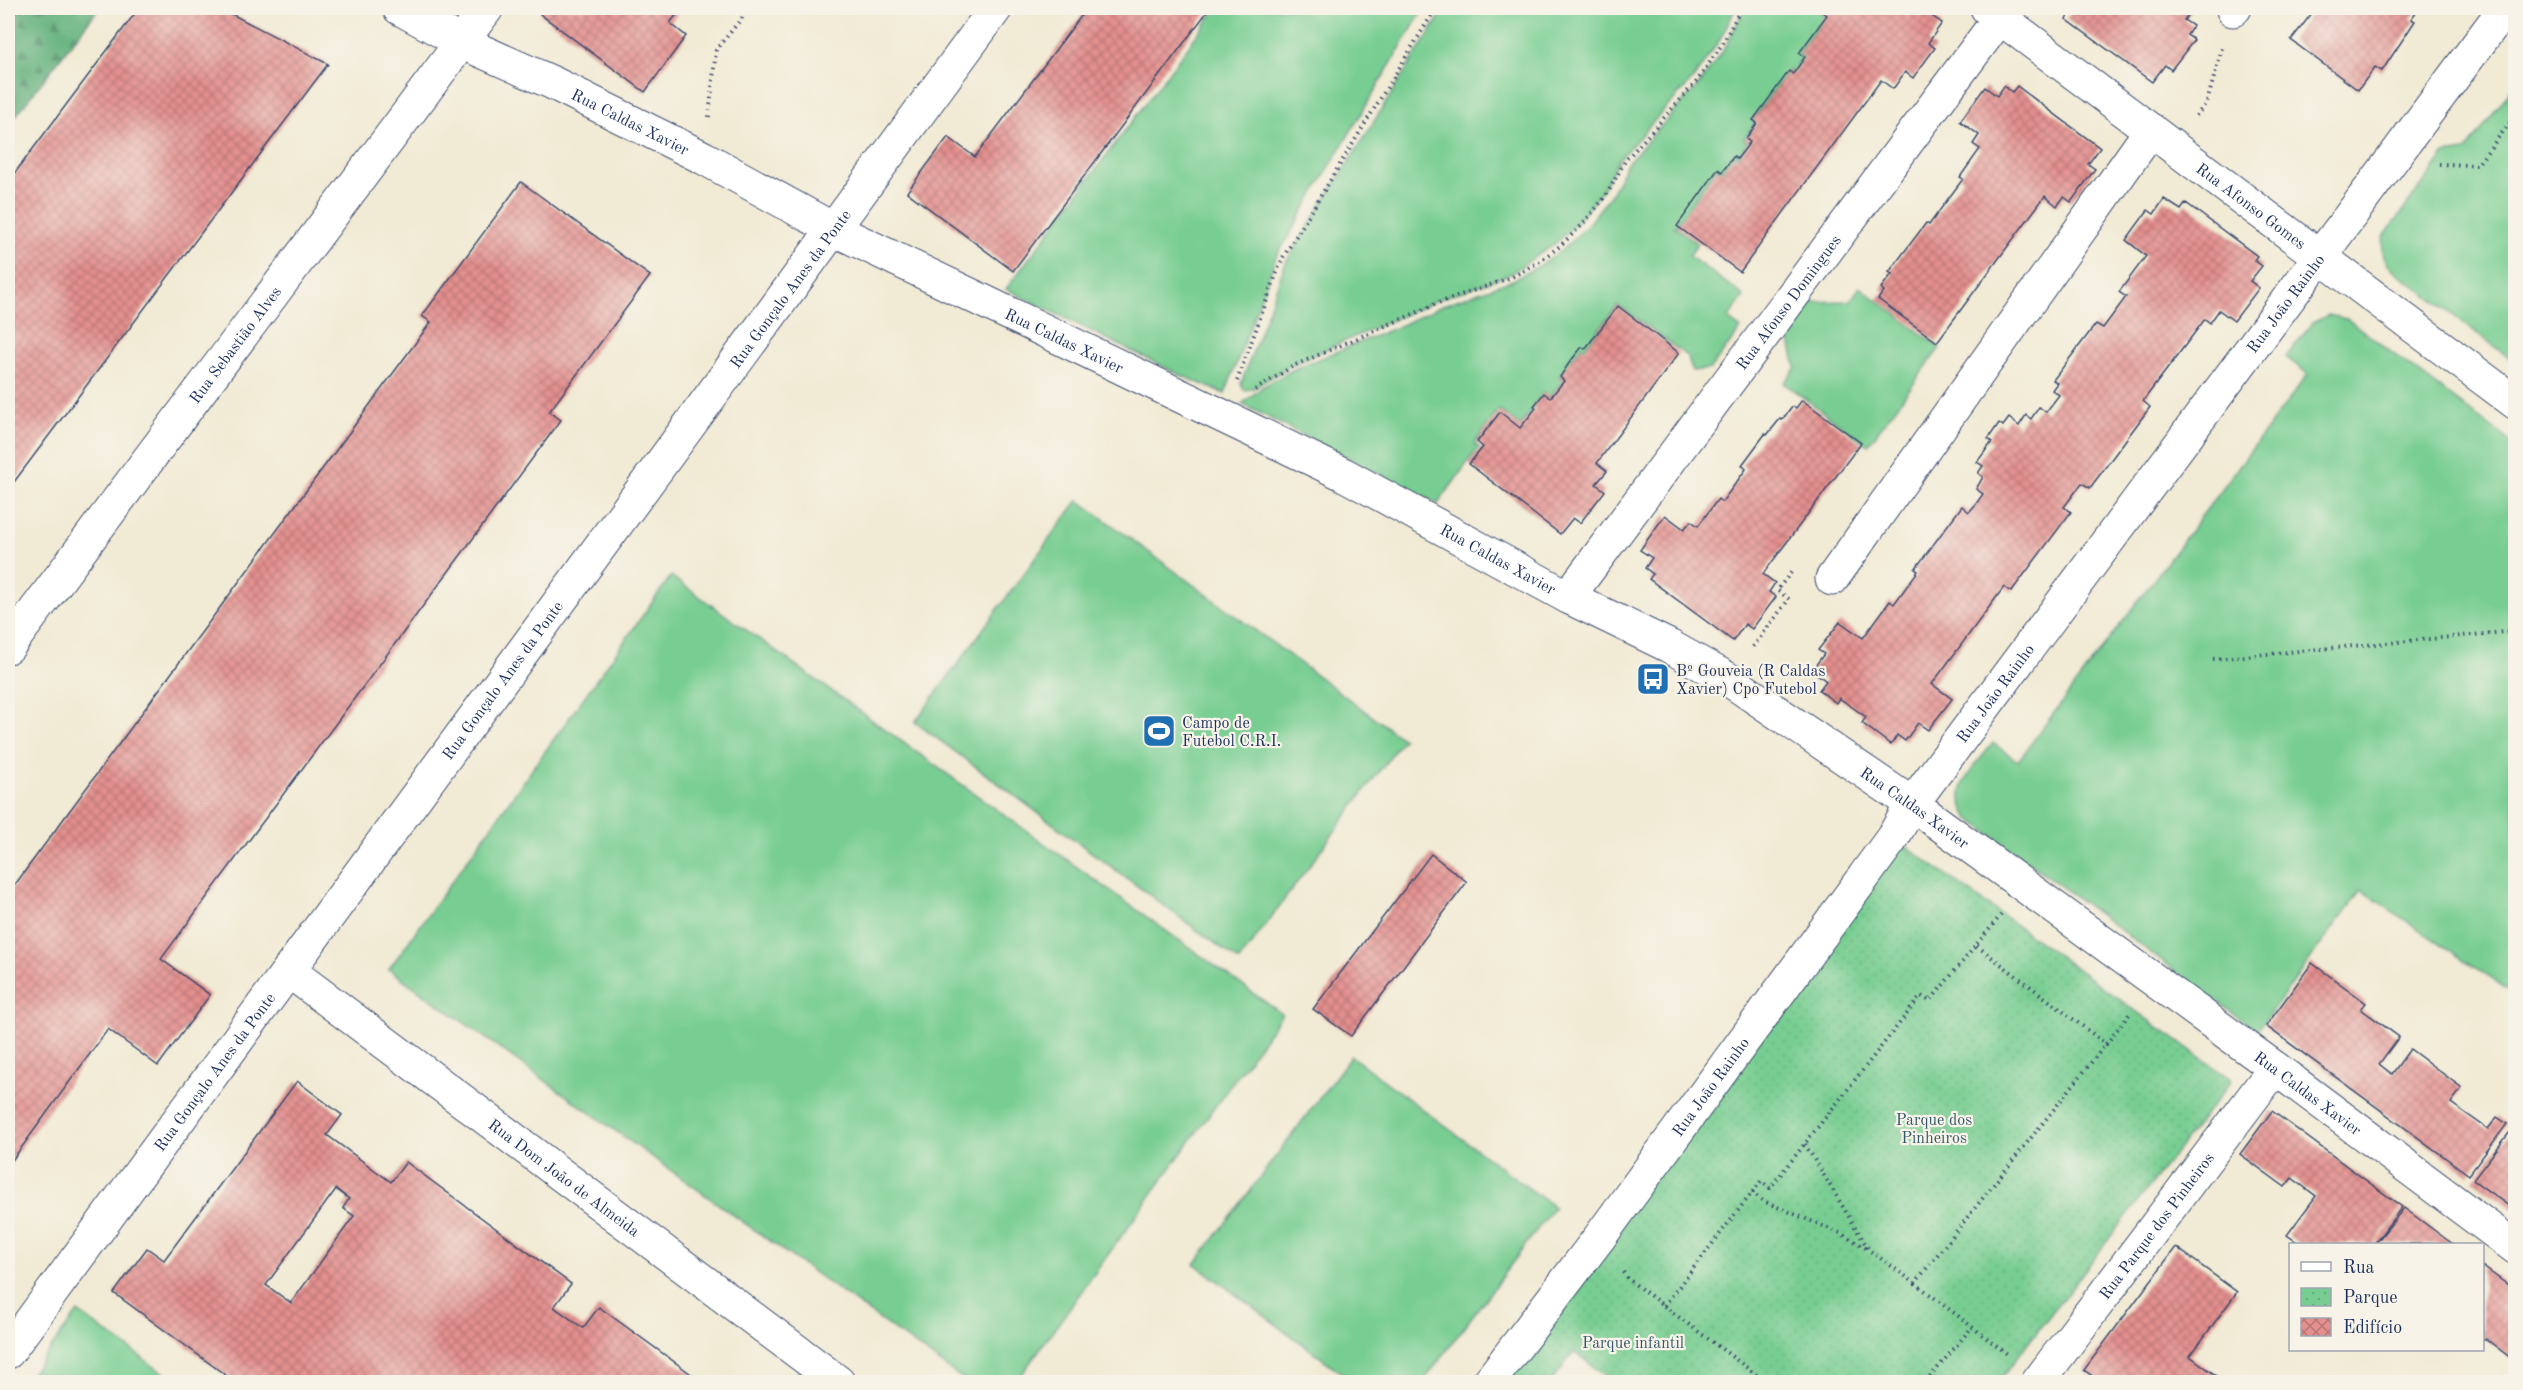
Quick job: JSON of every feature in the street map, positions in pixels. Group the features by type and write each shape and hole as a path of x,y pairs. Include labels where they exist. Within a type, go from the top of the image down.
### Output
{"street":[{"name":"Rua Caldas Xavier","path":"399,8 461,42 553,83 704,158 833,229 1343,474 1568,597 1669,646 1736,684 1912,804 2275,1068 2516,1248"},
{"name":"Rua Sebastião Alves","path":"8,647 487,8"},
{"name":"Rua Gonçalo Anes da Ponte","path":"8,1352 996,8"},
{"name":"Rua João Rainho","path":"1489,1383 1599,1238 1893,837 1912,804 2505,8"},
{"name":"Rua Afonso Gomes","path":"1998,11 2162,139 2516,403"},
{"name":"Rua Afonso Domingues","path":"1568,597 1998,11"},
{"path":"1832,579 2162,139"},
{"name":"Rua Dom João de Almeida","path":"289,971 838,1383"},
{"name":"Rua Parque dos Pinheiros","path":"2041,1382 2275,1068"}],"path":[{"path":"8,14 25,8"},
{"path":"704,158 716,50 750,8"},
{"path":"1225,416 1282,259 1436,8"},
{"path":"1225,416 1261,385 1293,366 1441,302 1512,277 1537,263 1560,246 1581,226 1606,196 1624,161 1697,81 1723,43 1741,8"},
{"path":"2162,139 2207,102 2234,9"},
{"path":"2436,164 2477,165 2516,115"},
{"path":"2213,659 2516,631"},
{"path":"1664,1306 1761,1181 1770,1188 1921,996 1930,1001 1977,946 2023,886"},
{"path":"1977,946 2106,1044"},
{"path":"1915,1284 2155,981"},
{"path":"1805,1144 1869,1251"},
{"path":"1752,1192 1763,1201 1840,1233 1869,1251 1972,1327 2041,1382"},
{"path":"1599,1238 1628,1278 1766,1383"},
{"path":"1926,1383 1972,1327"}],"green space":[{"path":"8,8 99,8 8,126"},
{"path":"1217,8 1424,8 1276,257 1225,394 1178,374 1006,289"},
{"path":"1445,8 1736,8 1719,41 1693,79 1619,159 1600,193 1576,224 1556,243 1510,274 1440,299 1293,364 1252,389 1244,390 1241,384 1286,262"},
{"path":"1745,8 1814,8 1825,16 1798,53 1803,57 1793,72 1789,70 1752,120 1755,123 1744,139 1748,142 1737,157 1733,154 1722,170 1717,167 1675,227 1698,244 1689,256 1744,296 1728,319 1741,329 1710,369 1692,371 1688,357 1618,305 1585,347 1581,346 1559,377 1563,381 1550,397 1543,393 1520,426 1499,410 1474,444 1479,447 1438,504 1242,404 1262,387 1294,369 1395,328 1443,305 1513,280 1539,266 1563,249 1585,228 1610,196 1627,163 1700,84 1726,45"},
{"path":"2515,84 2515,362 2395,271 2385,259 2383,246 2385,235 2445,154 2466,151"},
{"path":"1860,287 1940,348 1868,445 1784,383 1796,367 1787,329 1807,302 1850,301"},
{"path":"2328,315 2347,319 2515,445 2515,980 2508,990 2361,890 2257,1031 1970,819 1963,808 1961,798 1962,789 1971,770 1993,743 2018,761 2308,374 2286,357 2312,323"},
{"name":"Campo de Futebol C.R.I.","path":"1078,500 1403,739 1239,961 915,722"},
{"path":"671,576 1282,1014 1016,1382 967,1382 389,969"},
{"name":"Parque dos Pinheiros","path":"1893,837 2232,1080 1998,1382 1614,1382 1574,1352 1551,1382 1489,1382"},
{"path":"1351,1056 1554,1207 1423,1382 1354,1382 1195,1264"},
{"path":"78,1312 176,1382 25,1382"}],"building":[{"path":"139,8 220,8 328,64 8,490 8,182"},
{"path":"545,8 682,8 670,23 686,36 645,92 540,14"},
{"path":"1087,8 1210,8 1013,271 907,192 948,137 975,157"},
{"path":"1816,8 1920,8 1942,23 1928,43 1935,48 1913,78 1905,72 1893,89 1881,80 1740,272 1677,226 1718,169 1722,172 1734,156 1737,159 1744,150 1750,142 1746,139 1757,123 1753,120 1789,71 1793,74 1805,57 1799,53 1827,15"},
{"path":"2061,8 2193,8 2184,20 2193,26 2187,35 2194,40 2171,70 2165,65 2152,82 2066,19 2070,14"},
{"path":"2316,8 2419,8 2411,19 2415,21 2382,71 2375,67 2358,90 2291,40"},
{"path":"2004,86 2012,92 2017,86 2100,148 2088,164 2095,169 2071,202 2064,197 2057,206 2045,196 1937,342 1878,299 1884,291 1881,288 1892,274 1889,272 1926,223 1929,225 1963,179 1960,177 1980,149 1973,144 1979,135 1960,121 1985,87 1997,96"},
{"path":"521,182 650,276 549,412 561,420 161,959 210,995 158,1066 108,1029 8,1166 8,894 431,322 422,316"},
{"path":"2164,199 2181,210 2186,203 2257,256 2254,260 2262,266 2250,281 2259,288 2234,321 2219,310 2210,323 2205,319 2143,401 2150,407 2090,488 2082,483 2064,507 2071,512 2011,592 2004,587 1932,684 1952,699 1928,730 1918,723 1905,741 1897,735 1891,745 1862,723 1866,717 1839,698 1836,703 1819,690 1826,681 1812,670 1824,654 1818,650 1840,622 1863,638 1890,601 1894,604 1918,571 1915,569 1962,506 1969,512 1976,504 1983,494 1976,489 1983,477 1978,473 1983,466 1977,462 1992,442 1988,439 1999,423 2003,426 2009,418 2019,426 2026,415 2031,419 2039,407 2046,412 2059,395 2052,390 2057,383 2053,380 2096,324 2103,328 2126,297 2119,292 2146,256 2126,240 2148,210 2154,214"},
{"path":"1618,306 1679,353 1597,463 1607,471 1596,484 1605,491 1580,523 1573,518 1560,534 1469,464 1483,447 1477,442 1500,412 1520,428 1536,408 1534,406 1544,393 1550,398 1564,381 1560,377 1569,363 1582,347 1585,349"},
{"path":"1802,400 1861,443 1763,574 1775,583 1769,592 1776,597 1752,629 1745,624 1733,641 1649,579 1653,574 1645,568 1652,558 1640,550 1665,515 1684,529 1691,521 1698,526 1718,499 1722,502 1746,469 1742,465 1765,434 1767,435 1793,406 1796,408"},
{"path":"1431,854 1467,882 1351,1036 1313,1009"},
{"path":"2312,963 2366,1003 2361,1009 2399,1037 2379,1064 2392,1074 2410,1049 2462,1088 2451,1103 2488,1129 2497,1117 2507,1124 2469,1175 2266,1026"},
{"path":"297,1081 342,1115 327,1135 391,1182 406,1162 571,1284 554,1307 583,1328 599,1307 702,1382 235,1382 114,1293 147,1248 164,1260","holes":["336,1189 349,1199 343,1208 354,1216 291,1303 266,1285"]},
{"path":"2272,1111 2402,1207 2375,1243 2299,1243 2287,1235 2316,1196 2292,1178 2285,1187 2240,1154"},
{"path":"2516,1124 2516,1211 2473,1180"},
{"path":"2404,1208 2452,1243 2376,1243"},
{"path":"2176,1247 2237,1292 2190,1356 2225,1382 2101,1382 2084,1370"},
{"path":"2484,1267 2516,1291 2516,1362 2484,1339"}],"place":[{"name":"Bº Gouveia (R Caldas Xavier) Cpo Futebol","path":"1653,679"},
{"name":"Campo de Futebol C.R.I.","path":"1159,731"}],"park label":[{"name":"Parque infantil","path":"1633,1342"}]}
